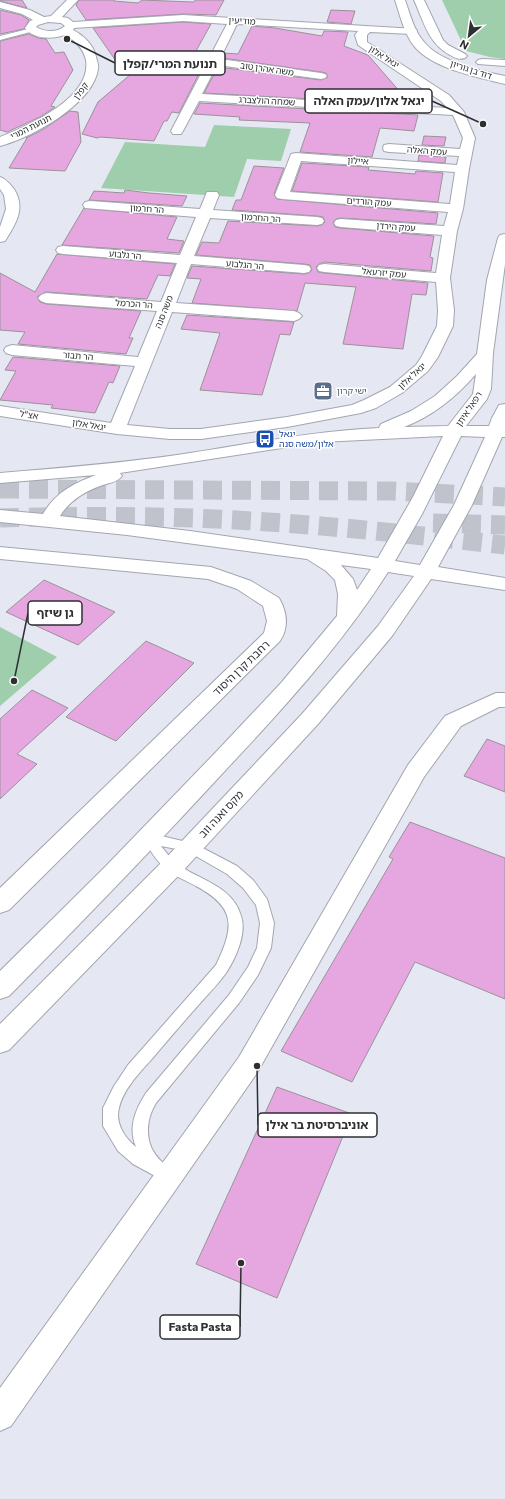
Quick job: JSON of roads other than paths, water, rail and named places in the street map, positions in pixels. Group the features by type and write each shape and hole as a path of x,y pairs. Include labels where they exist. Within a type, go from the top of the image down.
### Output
{"street":[{"path":"32,30 30,28 31,25 42,20 54,19 73,0"},
{"name":"דוד בן גוריון","path":"400,0 418,44 426,51 440,59 478,73 505,80"},
{"name":"דוד בן גוריון","path":"419,0 438,41 444,47 464,58 505,67"},
{"path":"0,5 26,12 42,20"},
{"name":"מודיעין","path":"32,30 47,34 68,28 169,18 234,20 412,31"},
{"name":"קפלן","path":"54,19 64,20 74,35 84,43 91,56 93,67 90,79 79,94 61,110"},
{"path":"177,131 234,20"},
{"name":"יגאל אלון","path":"57,420 117,430 170,434 201,434 334,414 370,404 402,386 422,368 430,358 445,326 446,310 444,278 450,231 456,209 462,169 469,138 458,112 445,98 362,43 362,35 367,28"},
{"name":"משה אהרן טוב","path":"213,62 321,76"},
{"path":"482,62 505,63"},
{"name":"שמחה הולצברג","path":"195,97 458,112"},
{"name":"תנועת המרי","path":"0,142 29,130 61,110"},
{"name":"עמק האלה","path":"389,148 466,153"},
{"name":"איילון","path":"282,195 296,157 462,169"},
{"path":"0,181 10,194 14,205 10,223 0,238"},
{"name":"משה סנה","path":"117,430 212,195"},
{"name":"עמק הורדים","path":"282,195 456,209"},
{"name":"הר חרמון","path":"90,205 204,214"},
{"name":"הר החרמון","path":"204,214 317,221"},
{"name":"עמק הירדן","path":"342,223 450,231"},
{"name":"רפאל איתן","path":"384,564 426,489 460,420 480,394 486,375 484,356 498,261 505,238"},
{"name":"הר גלבוע","path":"64,250 186,260"},
{"name":"הר הגלבוע","path":"186,260 304,269"},
{"name":"עמק יזרעאל","path":"324,268 444,278"},
{"name":"הר הכרמל","path":"46,298 294,316"},
{"name":"הר תבור","path":"12,350 144,362"},
{"path":"373,434 396,425 428,409 458,385 484,356"},
{"path":"426,572 463,505 482,464 501,432 500,418 505,409"},
{"name":"אצ\"ל","path":"0,411 57,420"},
{"path":"0,478 71,472 182,459 289,441 373,434 455,431 501,432"},
{"path":"455,431 470,444 482,464"},
{"path":"49,520 58,505 67,496 84,486 105,478 182,459"},
{"path":"0,516 130,528 384,564 505,584"},
{"name":"רחבת קרן היסוד","path":"0,553 211,573 244,585 272,603 277,621 273,636 0,903"},
{"path":"308,553 326,562 345,580 349,589 350,599 347,616"},
{"path":"0,988 149,838 275,704 347,616 384,564"},
{"name":"מקס ואנה ווב","path":"0,1042 172,866 310,719 385,631 426,572"},
{"path":"0,1415 248,1065 416,771 453,721 496,700 505,700"}],"lane":[{"path":"0,38 32,30"},
{"path":"149,838 190,847 232,870 248,884 262,902 267,923 264,948 253,971 234,999 151,1098 143,1110 140,1123 140,1133 144,1146 151,1162 168,1176"},
{"path":"149,838 172,866 224,898 234,912 237,930 231,949 221,969 133,1070 119,1091 111,1108 111,1126 122,1146 138,1159 168,1176"}],"tunnel":[{"path":"0,489 391,491 505,497"},
{"path":"0,518 141,517 212,519 310,525 505,545"},
{"path":"433,523 505,525"}],"place":[{"name":"תנועת המרי/קפלן","path":"67,39"},
{"name":"יגאל אלון/עמק האלה","path":"483,124"},
{"name":"ישי קרון","path":"323,391"},
{"name":"יגאל אלון/משה סנה","path":"265,439"},
{"name":"גן שיזף","path":"14,681"},
{"name":"אוניברסיטת בר אילן","path":"257,1066"},
{"name":"Fasta Pasta","path":"241,1263"}]}
